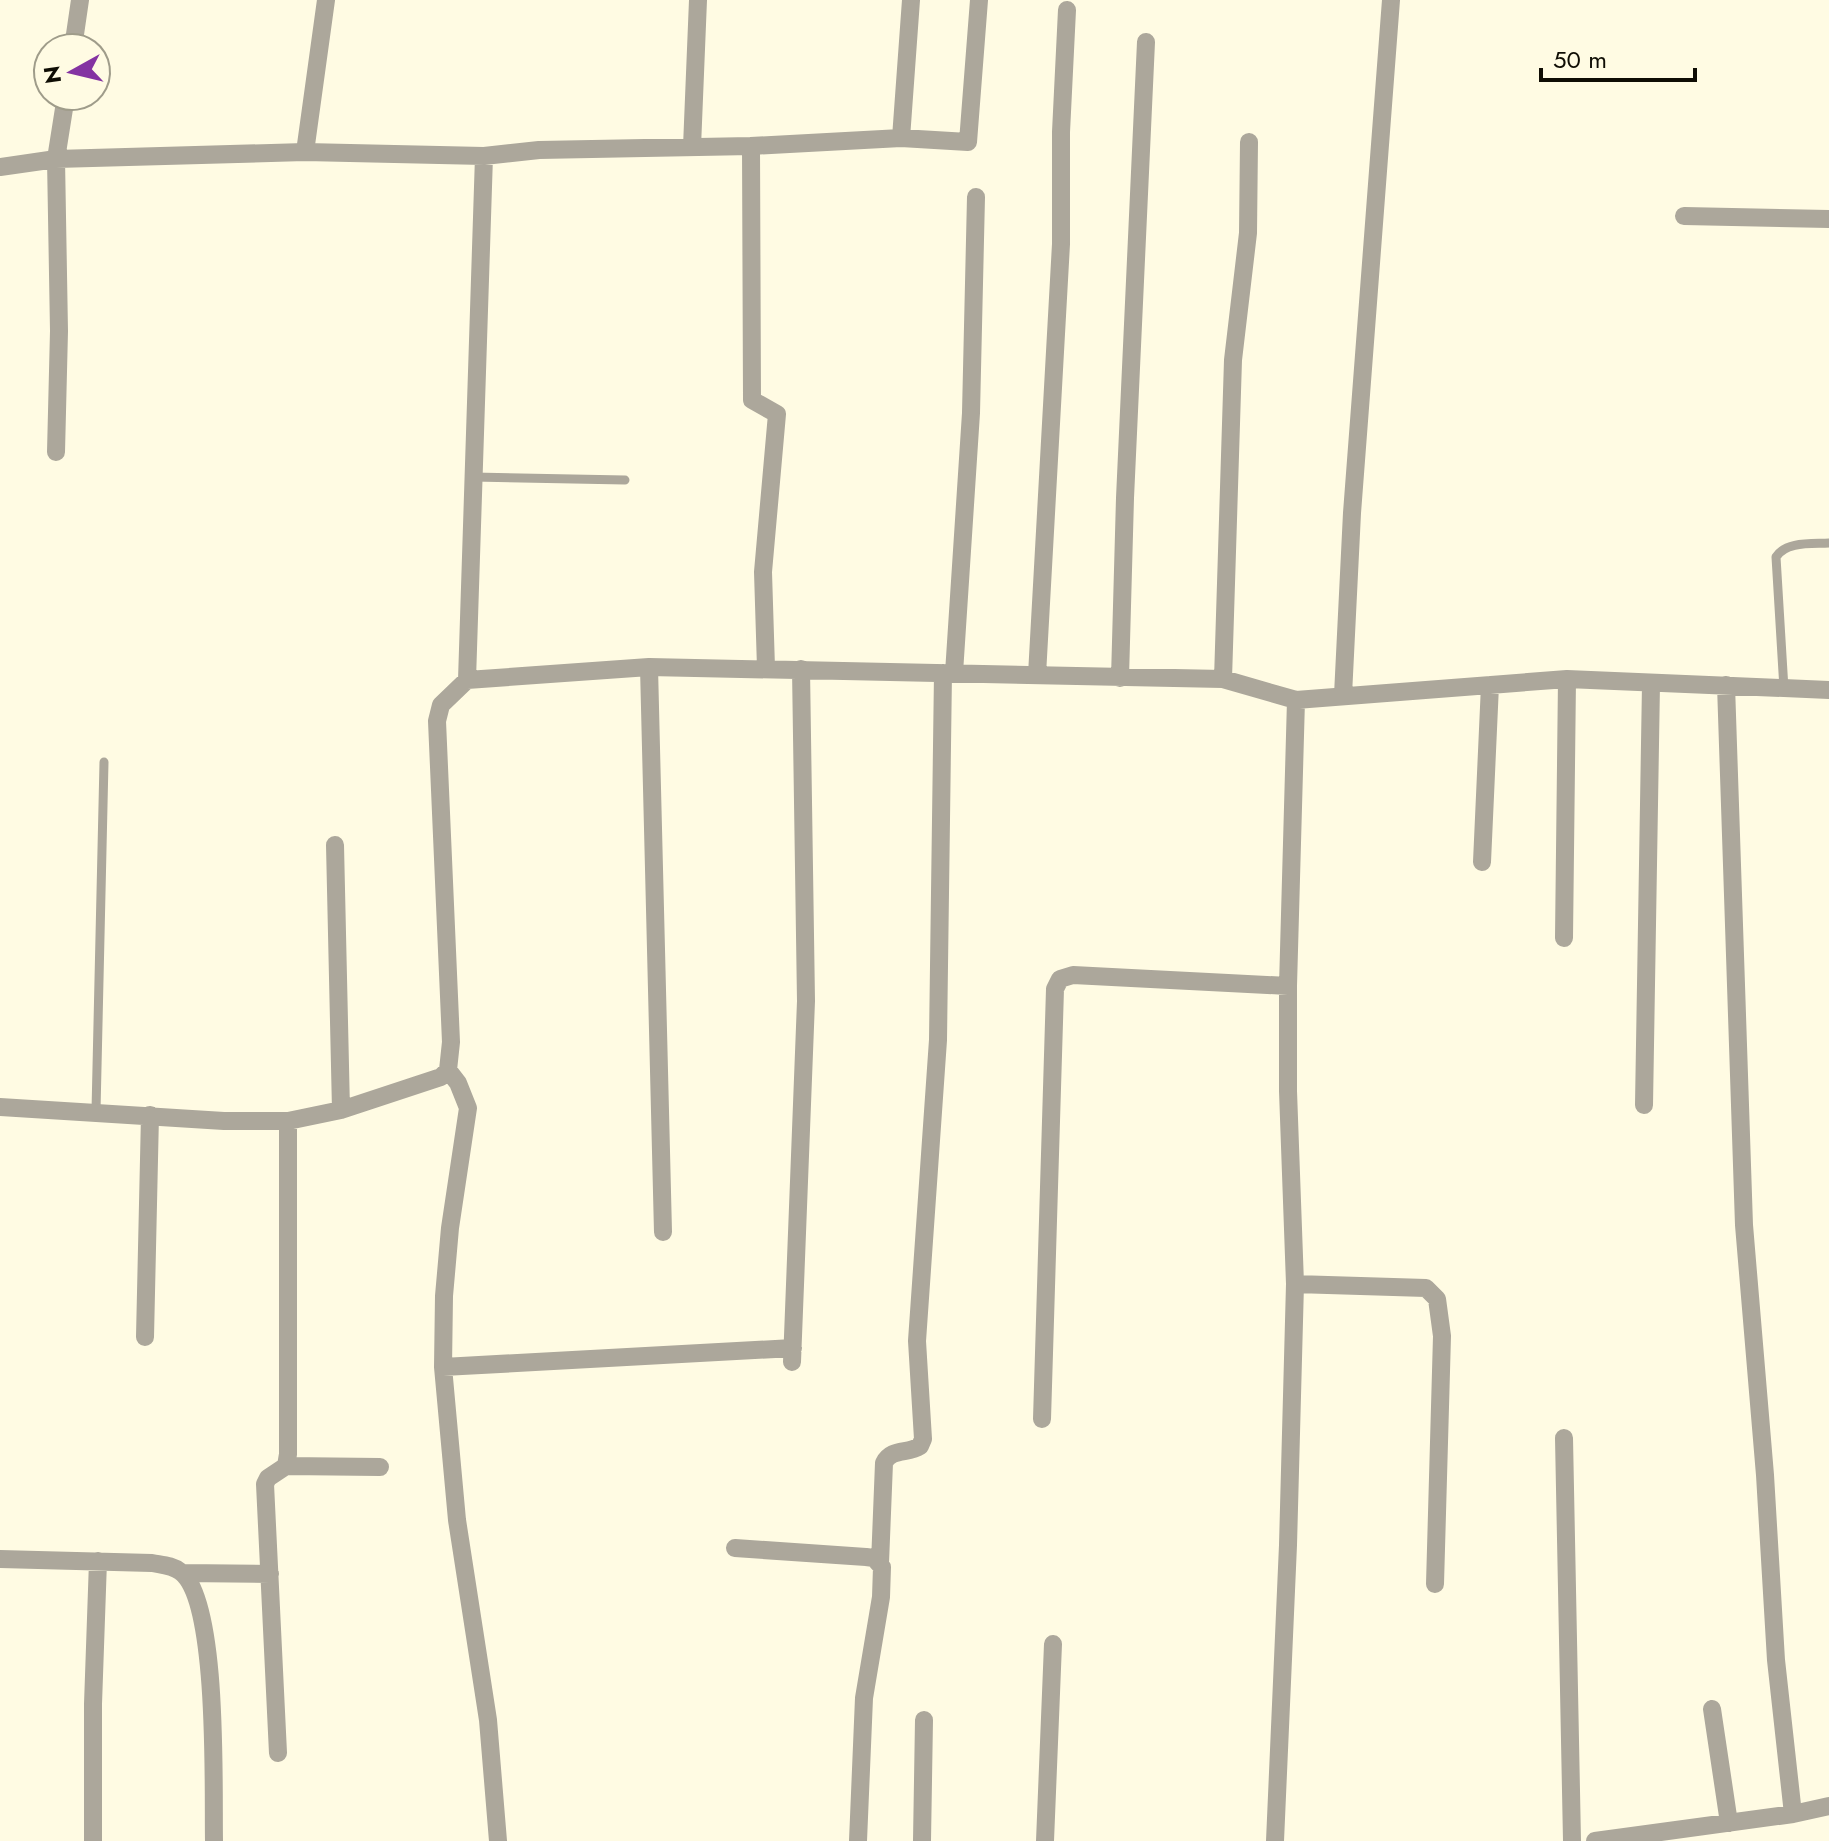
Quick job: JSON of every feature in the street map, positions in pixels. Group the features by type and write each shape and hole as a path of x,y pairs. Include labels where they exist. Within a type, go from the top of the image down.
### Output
{"street":[{"path":"75,32 80,0"},
{"path":"305,152 326,0"},
{"path":"692,147 698,0"},
{"path":"901,138 911,0"},
{"path":"0,167 56,159 305,152 484,156 539,150 751,146 901,138 968,142 979,0"},
{"path":"1343,695 1352,513 1391,0"},
{"path":"1037,675 1061,244 1061,132 1067,10"},
{"path":"1120,678 1146,42"},
{"path":"56,452 59,331 56,159 63,112"},
{"path":"1223,679 1233,360 1248,233 1249,142"},
{"path":"751,146 752,400 777,414 763,572 766,668"},
{"path":"467,680 484,156"},
{"path":"858,1841 864,1698 881,1597 884,1463 887,1456 896,1452 914,1450 923,1439 917,1341 938,1040 948,673 971,413 976,197"},
{"path":"1684,216 1829,219"},
{"path":"649,667 663,1232"},
{"path":"498,1841 488,1720 457,1520 443,1367 449,1241 468,1108 458,1083 448,1070 451,1027 436,731 441,705 467,680 649,667 1223,679 1296,700 1567,679 1829,690"},
{"path":"443,1367 793,1355 806,1001 801,669"},
{"path":"1564,938 1567,679"},
{"path":"1644,1105 1651,684"},
{"path":"1482,862 1490,685"},
{"path":"1726,685 1744,1225 1765,1475 1776,1660 1793,1814"},
{"path":"1275,1841 1295,1284 1288,1091 1288,986 1296,700"},
{"path":"335,845 341,1110"},
{"path":"1042,1419 1055,989 1060,979 1073,975 1288,986"},
{"path":"0,1107 224,1121 288,1121 341,1110 434,1081 448,1070"},
{"path":"145,1337 150,1115"},
{"path":"286,1466 288,1121"},
{"path":"1295,1284 1426,1288 1437,1299 1442,1336 1435,1584"},
{"path":"1564,1438 1572,1841"},
{"path":"278,1753 265,1484 268,1478 286,1466 380,1467"},
{"path":"735,1548 866,1557 880,1563"},
{"path":"0,1559 170,1566 182,1573 193,1588 199,1604 209,1653 214,1841"},
{"path":"93,1841 93,1704 98,1561"},
{"path":"182,1573 270,1574"},
{"path":"1045,1841 1053,1644"},
{"path":"1712,1709 1729,1823"},
{"path":"922,1841 924,1720"},
{"path":"1595,1841 1708,1834 1729,1823 1829,1806"}],"lane":[{"path":"473,477 625,480"},
{"path":"1784,689 1776,557 1780,550 1788,546 1829,543"},
{"path":"96,1111 104,762"}]}
